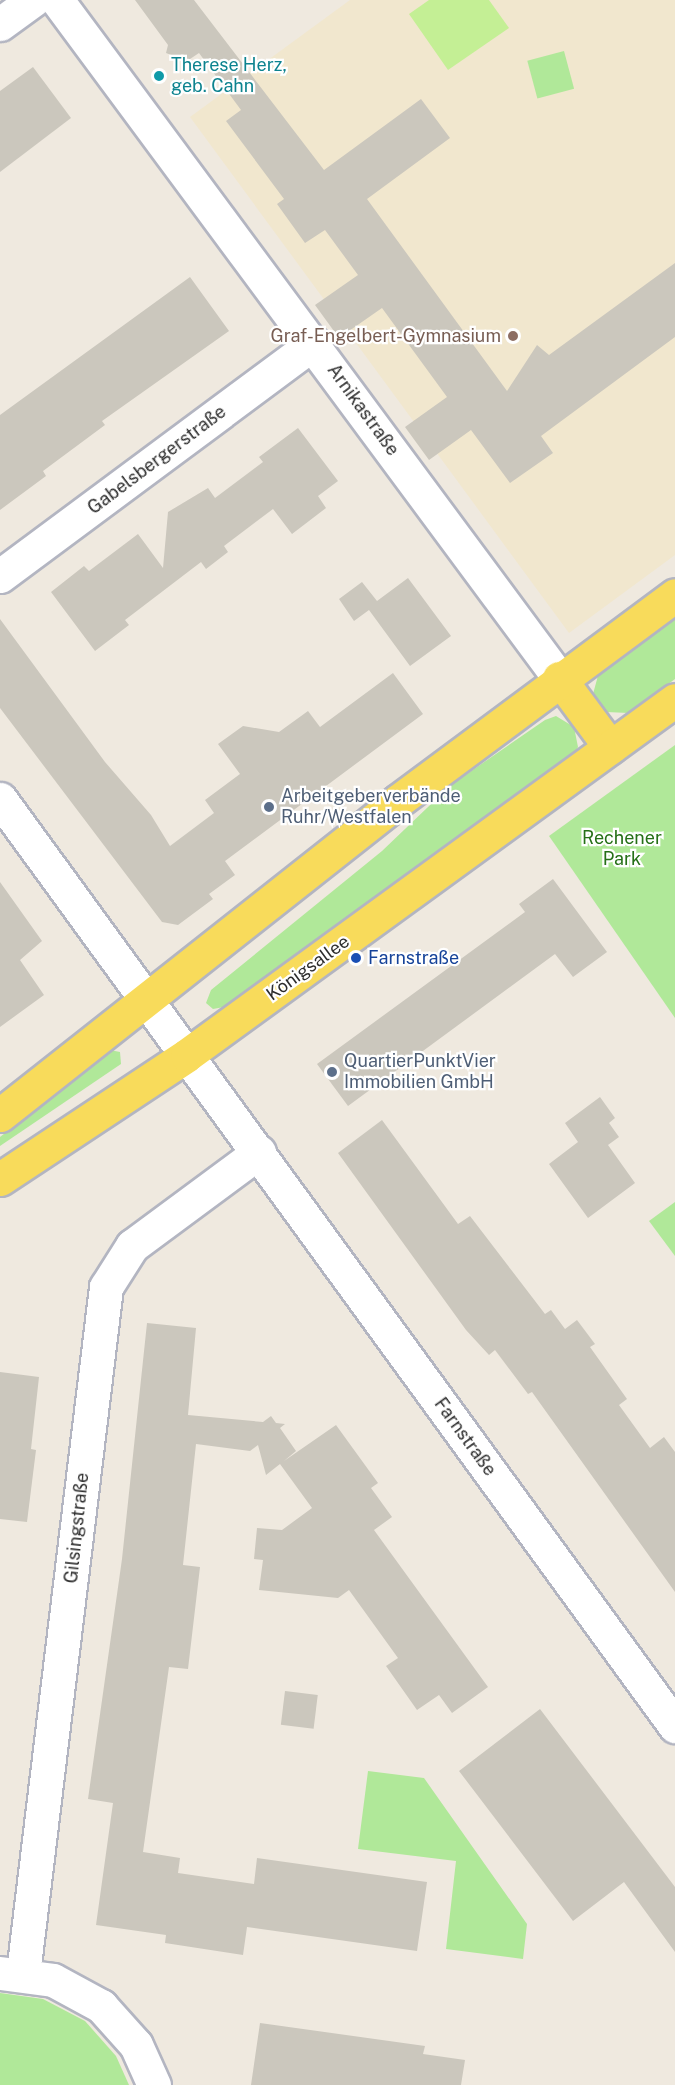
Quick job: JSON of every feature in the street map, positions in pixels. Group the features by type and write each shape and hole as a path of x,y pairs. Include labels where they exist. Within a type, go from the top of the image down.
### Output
{"main road":[{"path":"0,1115 559,678 675,595"},
{"path":"559,678 610,747"},
{"name":"Königsallee","path":"0,1179 187,1055 675,700"}],"street":[{"path":"0,24 33,0"},
{"name":"Arnikastraße","path":"57,0 314,343 559,678"},
{"name":"Gabelsbergerstraße","path":"0,576 314,343"},
{"name":"Farnstraße","path":"0,799 675,1726"},
{"name":"Gilsingstraße","path":"11,1973 106,1287 132,1246 259,1152"},
{"path":"11,1973 70,1986 101,2006 136,2045 154,2085"}],"shaded area":[{"name":"Graf-Engelbert-Gymnasium","path":"350,0 675,0 675,555 569,633 190,117"}],"green space":[{"path":"429,0 489,0 509,28 448,70 409,14"},
{"path":"564,51 574,89 537,99 527,61"},
{"path":"675,618 675,679 629,713 606,712 593,694 599,672"},
{"path":"556,716 574,727 578,747 574,755 224,1007 213,1009 206,1003 211,990 382,851 451,785 545,720"},
{"name":"Rechener Park","path":"675,745 675,1018 549,836"},
{"path":"110,1050 120,1052 121,1064 0,1146 0,1137"},
{"path":"675,1202 675,1256 649,1221"},
{"path":"368,1771 424,1778 527,1924 523,1959 446,1949 456,1861 358,1849"},
{"path":"0,1993 43,1999 85,2021 116,2056 129,2085 0,2085"}],"building":[{"path":"135,0 194,0 324,170 421,99 450,138 367,199 507,391 537,345 549,355 675,263 675,337 541,436 553,453 510,483 471,430 429,460 405,427 447,397 382,308 339,338 315,305 358,275 325,230 305,243 277,204 284,199 226,121 241,110 199,53 187,61 166,53 168,45"},
{"path":"33,67 71,118 0,172 0,91"},
{"path":"190,277 229,331 102,421 105,425 43,471 46,476 0,510 0,415"},
{"path":"298,428 338,481 318,496 326,508 292,534 273,509 224,546 228,552 206,569 201,562 125,620 129,625 95,651 51,592 84,566 89,571 138,534 163,568 168,512 208,488 215,498 263,462 259,457"},
{"path":"408,578 451,636 410,666 369,610 354,621 339,599 362,582 377,601"},
{"path":"0,619 105,762 151,815 170,846 214,813 205,800 240,774 218,744 243,726 279,732 308,711 320,727 393,673 423,714 225,861 235,875 209,894 213,899 178,925 162,922 0,708"},
{"path":"553,879 607,952 573,977 555,954 348,1106 317,1064 525,912 519,904"},
{"path":"0,882 42,941 20,960 44,995 0,1027"},
{"path":"600,1097 615,1118 609,1123 619,1137 608,1145 635,1183 588,1218 549,1164 578,1142 565,1123"},
{"path":"382,1120 458,1224 470,1216 545,1314 551,1310 565,1329 577,1320 595,1344 590,1347 627,1399 619,1405 650,1448 664,1437 675,1452 675,1592 532,1392 528,1394 495,1350 489,1355 466,1330 338,1153"},
{"path":"147,1323 196,1328 188,1415 263,1422 271,1416 276,1423 285,1424 280,1428 296,1451 284,1461 336,1425 378,1483 371,1488 392,1517 374,1530 488,1687 452,1713 439,1695 417,1710 386,1666 398,1658 349,1590 338,1598 259,1590 263,1560 254,1559 257,1528 282,1530 312,1508 280,1464 266,1475 258,1445 250,1451 196,1444 183,1565 200,1567 188,1669 169,1667 143,1852 180,1858 178,1873 254,1884 257,1858 427,1882 417,1951 247,1927 243,1955 165,1943 166,1935 96,1925 113,1803 88,1799 122,1559"},
{"path":"0,1372 39,1377 31,1449 36,1450 27,1522 0,1519"},
{"path":"285,1691 318,1695 314,1729 281,1725"},
{"path":"540,1709 675,1887 675,1952 624,1882 573,1921 459,1771"},
{"path":"260,2023 425,2046 423,2054 465,2060 461,2085 251,2085"}],"place":[{"name":"Therese Herz, geb. Cahn","path":"159,76"},
{"name":"Graf-Engelbert-Gymnasium","path":"513,336"},
{"name":"Arbeitgeberverbände Ruhr/Westfalen","path":"269,807"},
{"name":"Farnstraße","path":"356,958"},
{"name":"QuartierPunktVier Immobilien GmbH","path":"332,1072"}]}
